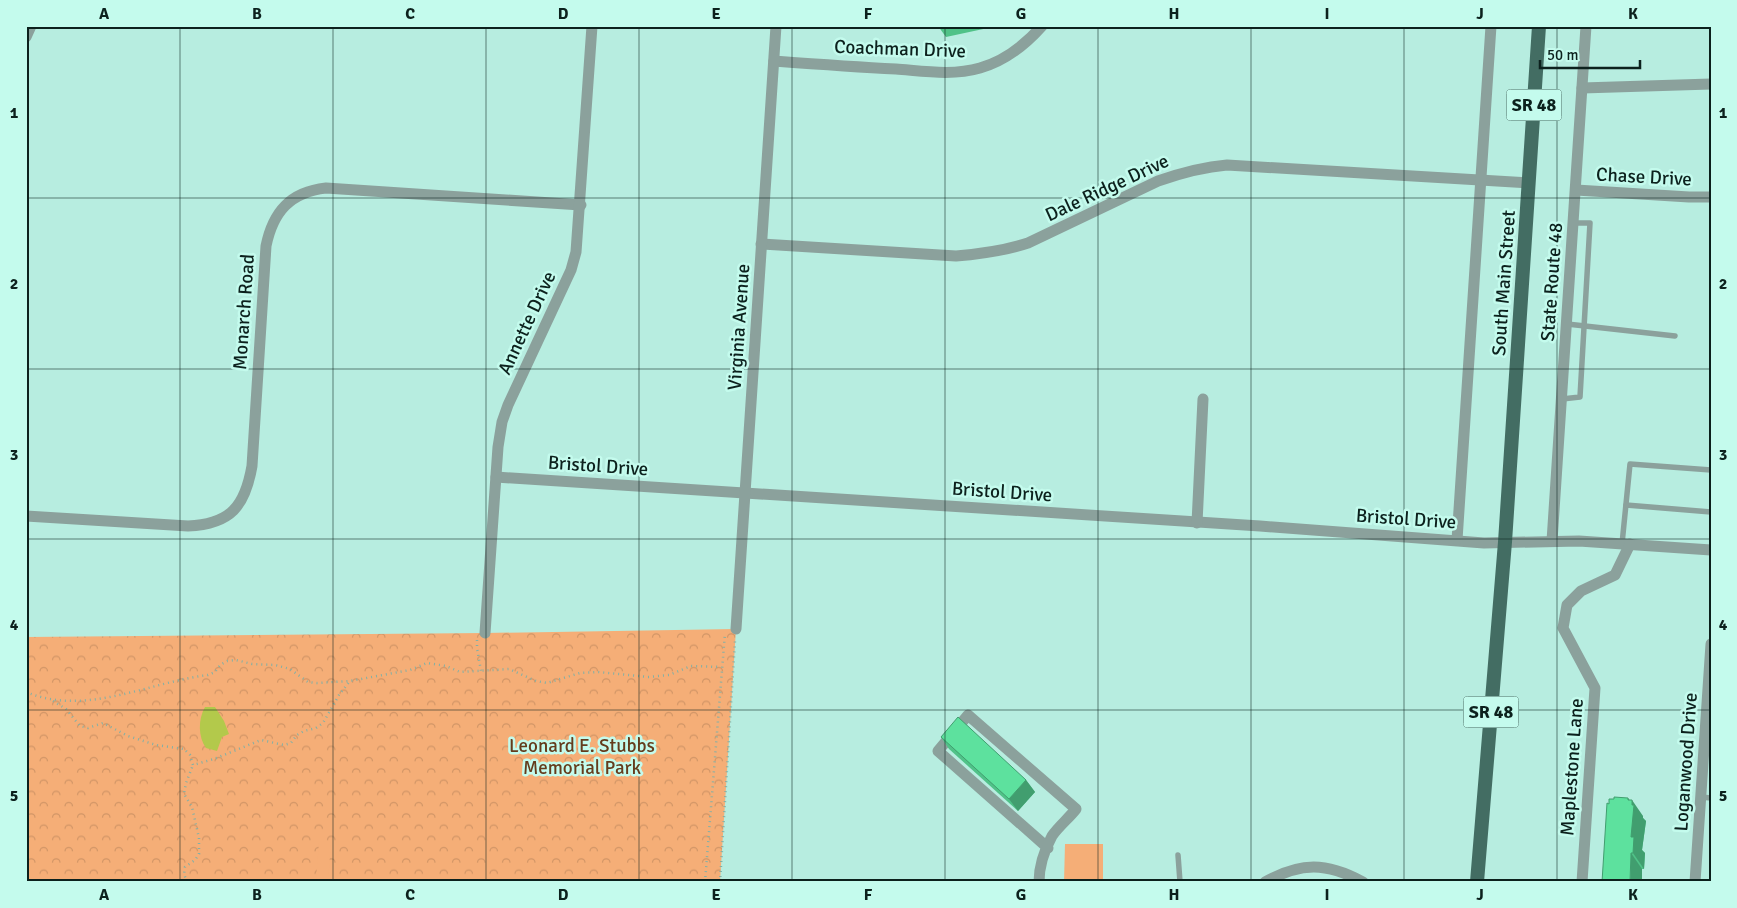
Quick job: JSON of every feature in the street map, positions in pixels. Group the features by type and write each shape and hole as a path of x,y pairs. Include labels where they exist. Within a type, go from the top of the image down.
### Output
{"main road":[{"name":"South Main Street","path":"1505,542 1539,26"},
{"name":"SR 48","path":"1476,882 1505,542"}],"street":[{"path":"26,37 31,26"},
{"name":"Annette Drive","path":"485,633 498,446 502,422 571,270 576,252 581,205 592,26"},
{"name":"Virginia Avenue","path":"730,631 746,493 776,26"},
{"name":"Coachman Drive","path":"774,62 937,72 965,71 999,61 1015,52 1042,26"},
{"name":"South Main Street","path":"1457,540 1491,26"},
{"name":"State Route 48","path":"1552,541 1586,26"},
{"path":"1582,88 1711,84"},
{"name":"Dale Ridge Drive","path":"761,244 956,256 981,254 1010,249 1028,243 1158,181 1180,173 1205,167 1227,165 1529,183"},
{"name":"Monarch Road","path":"26,516 188,526 206,525 216,522 237,506 244,497 252,466 266,246 269,230 276,216 287,203 301,194 326,188 581,205"},
{"name":"Chase Drive","path":"1576,190 1711,197"},
{"path":"1197,523 1204,399"},
{"name":"Bristol Drive","path":"496,476 1484,543 1505,542"},
{"path":"1505,542 1579,541 1711,550"},
{"name":"Maplestone Lane","path":"1582,882 1595,688 1563,628 1567,605 1581,591 1615,575 1626,544"},
{"name":"Loganwood Drive","path":"1695,882 1706,797 1711,644"},
{"path":"1039,882 1039,870 1048,848 1052,836 1076,809 968,715 938,751 1048,848"},
{"path":"1265,882 1288,870 1312,866 1331,868 1363,882"}],"lane":[{"path":"1562,400 1580,397 1590,223 1574,223"},
{"path":"1567,324 1675,336"},
{"path":"1626,544 1626,505 1630,464 1711,470"},
{"path":"1626,505 1711,512"},
{"path":"1178,855 1180,882"}],"path":[{"path":"705,882 721,667 730,631"},
{"path":"720,882 730,631"},
{"path":"482,671 477,648 478,635 485,633"},
{"path":"52,700 82,700 128,694 208,675 216,672 220,665 227,661 236,660 290,669 308,682 317,684 350,682 410,670 427,663 446,666 460,672 509,670 536,682 547,683 580,673 598,672 648,677 669,676 691,666 721,667"},
{"path":"193,765 214,759 261,740 284,745 291,743 304,730 316,728 323,723 350,682"},
{"path":"26,692 52,700 66,709 80,726 88,728 103,723 128,736 156,745 184,749 190,754 193,765 184,794 192,807 200,847 199,854 184,867 187,882"}],"green space":[{"name":"Leonard E. Stubbs Memorial Park","path":"736,629 720,882 26,882 26,637"},
{"path":"319,842 331,842 328,882 316,882"},
{"path":"1065,844 1103,844 1103,882 1064,882"}],"shaded area":[{"path":"205,707 215,707 224,721 229,734 222,737 217,751 206,748 201,739 200,722"}],"building":[{"path":"958,717 1026,780 1009,799 941,737"},
{"path":"1614,797 1628,798 1628,800 1632,800 1632,805 1634,805 1631,837 1634,837 1633,853 1631,853 1630,882 1602,882 1607,803 1609,804 1609,799 1614,799"}]}
